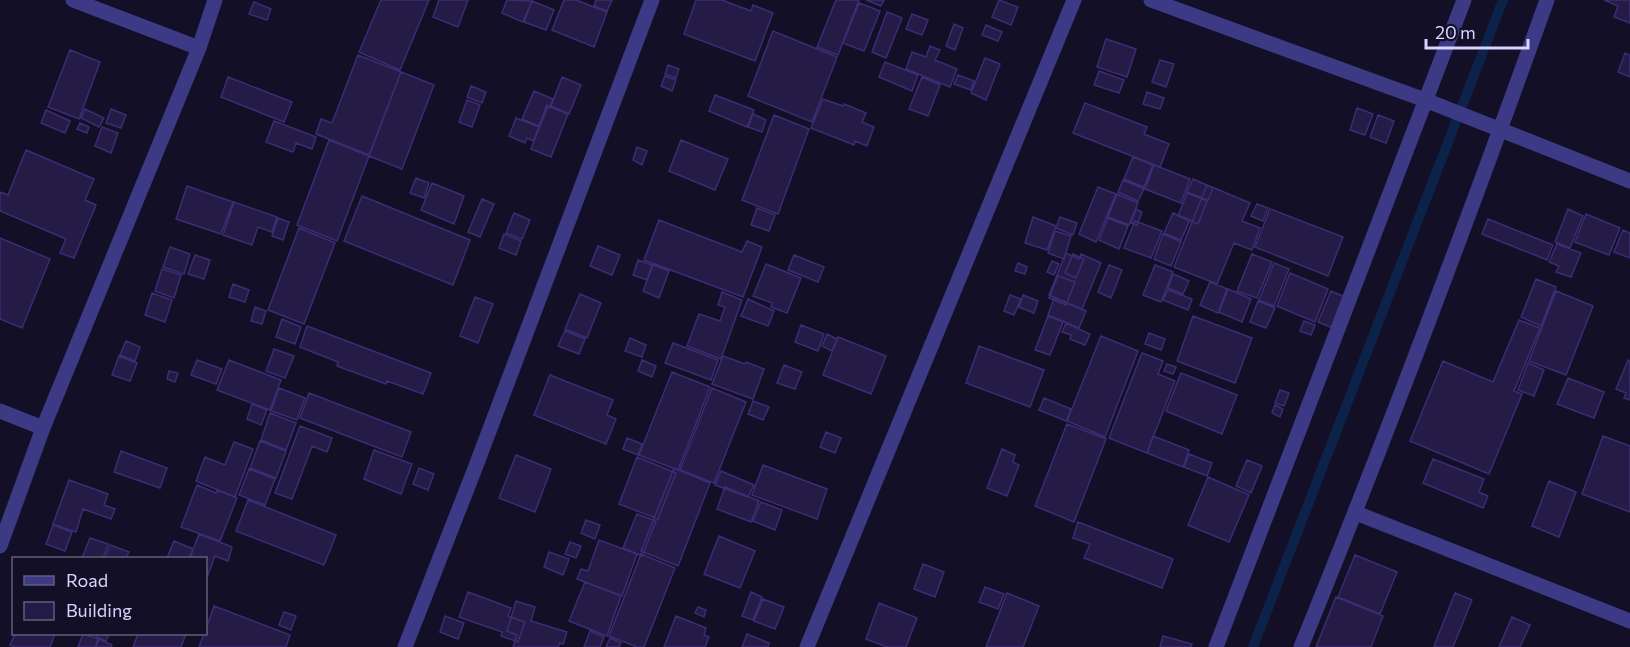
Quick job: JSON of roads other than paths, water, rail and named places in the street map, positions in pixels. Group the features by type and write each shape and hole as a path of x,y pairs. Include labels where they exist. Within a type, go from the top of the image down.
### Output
{"street":[{"path":"73,0 198,48"},
{"path":"0,546 43,428 198,48 215,0"},
{"path":"405,647 652,0"},
{"path":"807,647 1074,0"},
{"path":"1151,0 1425,100 1630,181"},
{"path":"1216,647 1464,0"},
{"path":"1301,647 1356,513 1501,130 1547,0"},
{"path":"0,411 43,428"},
{"path":"1356,513 1630,621"}],"waterway":[{"path":"1253,647 1503,0"}]}
